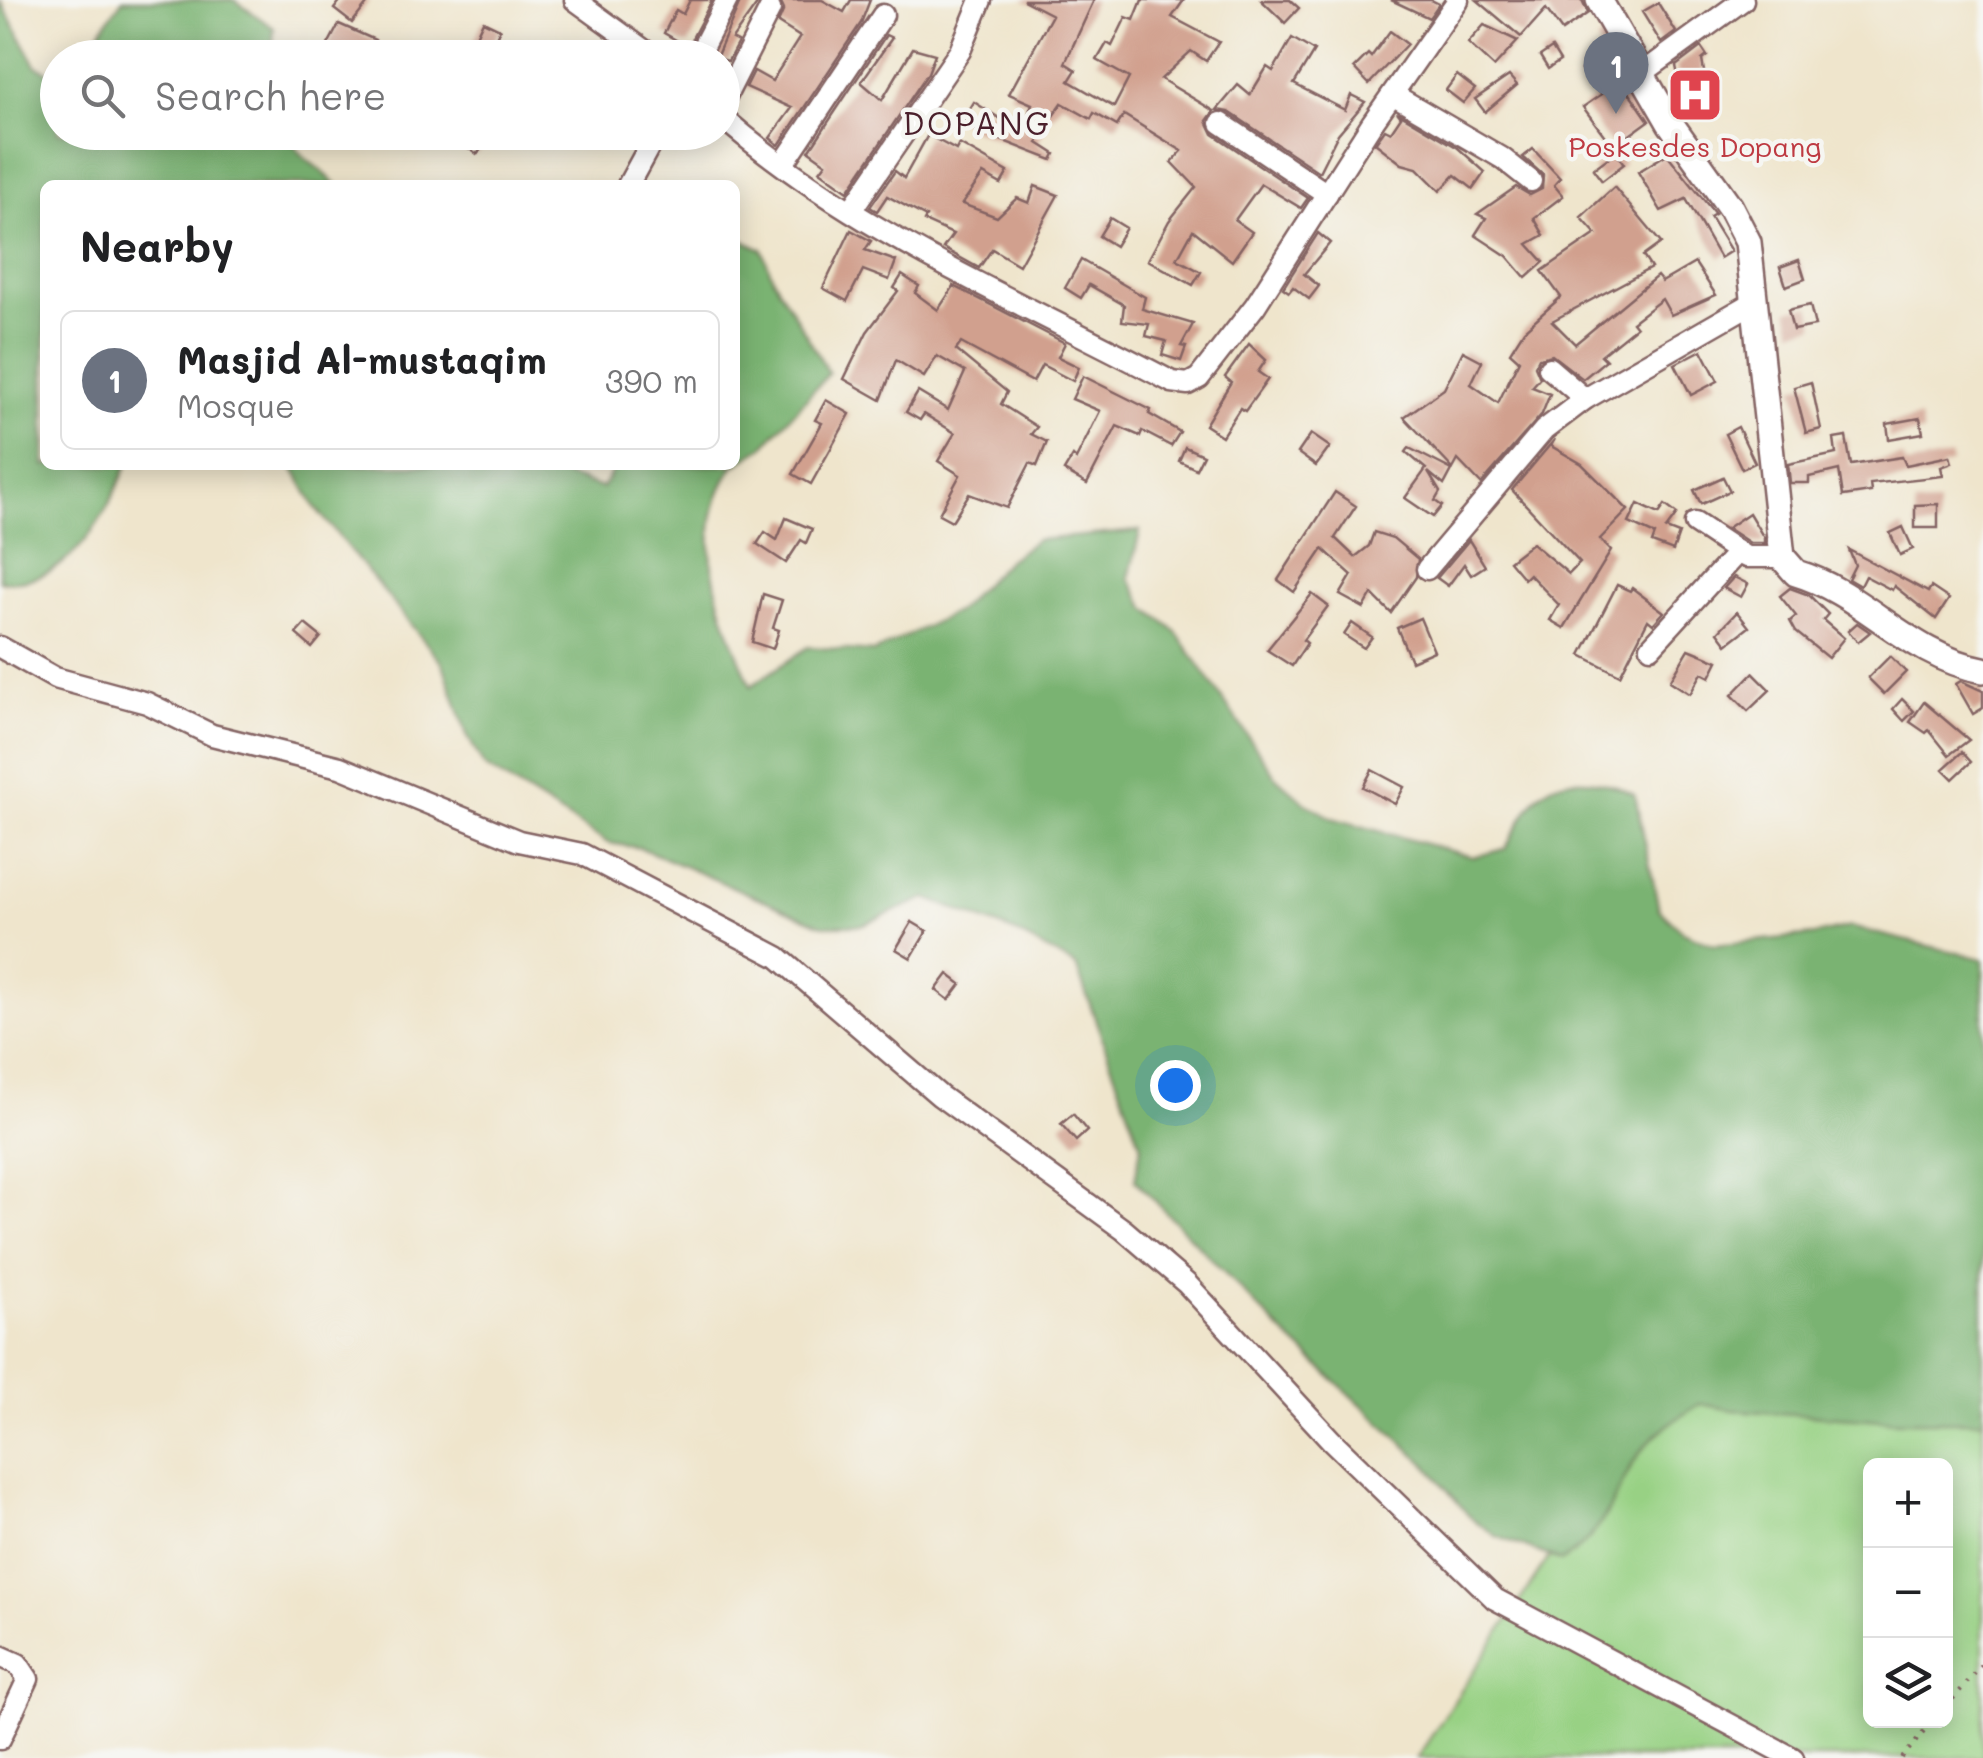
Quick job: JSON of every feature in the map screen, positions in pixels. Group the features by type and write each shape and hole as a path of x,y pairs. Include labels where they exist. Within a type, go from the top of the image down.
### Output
{"street":[{"path":"575,0 630,40"},
{"path":"706,40 727,0"},
{"path":"852,209 960,52 981,0"},
{"path":"740,131 852,209 993,290 1184,384 1202,374 1255,306 1458,0"},
{"path":"1599,0 1670,123 1744,230 1756,301 1782,556 1796,573 1909,642 1948,661 1983,670"},
{"path":"1644,72 1743,0"},
{"path":"740,68 770,9"},
{"path":"783,164 882,15"},
{"path":"1394,94 1489,150 1530,181"},
{"path":"1221,122 1327,194"},
{"path":"631,180 647,150"},
{"path":"1427,569 1500,487 1534,438 1585,399 1756,301"},
{"path":"1549,368 1585,399"},
{"path":"1695,523 1746,557 1782,556"},
{"path":"1651,647 1737,552"},
{"path":"0,647 55,678 147,703 212,735 340,767 534,846 582,854 765,949 818,988 940,1096 1124,1230 1188,1284 1331,1440 1494,1599 1793,1758"},
{"path":"0,1656 18,1664 28,1679 0,1739"}],"path":[{"path":"1953,1700 1983,1664"},
{"path":"1902,1758 1927,1728"}],"green space":[{"path":"0,0 40,67 40,150 298,150 331,180 40,180 40,470 125,470 95,527 64,562 24,580 0,581"},
{"path":"122,0 234,0 274,28 273,40 94,40"},
{"path":"740,238 762,249 773,279 829,373 762,448 740,462"},
{"path":"295,470 547,470 602,488 613,470 732,470 720,490 712,517 711,546 720,604 751,686 808,647 874,652 957,611 1007,561 1036,540 1140,531 1129,578 1146,608 1175,630 1276,777 1303,801 1332,818 1473,857 1505,849 1529,807 1549,787 1574,780 1600,782 1635,795 1659,909 1683,932 1714,945 1815,935 1850,927 1983,959 1983,1421 1900,1421 1733,1410 1700,1404 1645,1446 1600,1525 1562,1561 1496,1536 1469,1516 1426,1464 1278,1328 1135,1180 1141,1146 1076,966 1016,933 926,898 862,925 822,925 641,848 608,843 484,766 467,735 443,664 315,507"},
{"path":"1665,1380 1983,1413 1983,1758 1417,1758"}],"building":[{"path":"341,0 370,0 352,23 334,9"},
{"path":"690,0 712,0 691,40 676,40 664,33 676,10 683,14"},
{"path":"741,0 760,0 734,40 724,40"},
{"path":"780,0 822,0 844,12 851,0 870,0 861,23 779,145 770,138 792,108 746,87 754,71 772,81 800,37 778,23 784,9"},
{"path":"1023,0 1094,0 1065,63 1076,70 1069,81 1114,107 1129,78 1097,60 1107,43 1112,46 1126,17 1134,20 1142,0 1184,0 1172,17 1219,42 1206,61 1191,51 1161,79 1214,111 1207,121 1213,134 1308,198 1301,208 1261,184 1235,220 1252,232 1232,261 1193,230 1177,259 1201,272 1193,285 1148,260 1169,221 1196,187 1172,162 1182,151 1124,115 1117,126 1094,113 1091,119 1062,103 1053,116 1050,114 1038,143 1055,154 1052,160 968,127 963,120 974,102 1021,132 1032,104 1009,94 1052,15"},
{"path":"1261,0 1290,0 1299,8 1285,23"},
{"path":"1391,0 1431,0 1439,4 1429,18"},
{"path":"1477,0 1582,0 1588,13 1562,31 1546,9 1521,37"},
{"path":"1658,3 1676,32 1661,43 1642,12"},
{"path":"483,21 500,29 495,40 474,40"},
{"path":"339,24 375,40 331,40"},
{"path":"1484,25 1518,41 1494,67 1468,43"},
{"path":"1390,31 1407,44 1369,84 1354,68 1368,54 1371,57"},
{"path":"886,35 892,38 861,82 882,100 913,48 935,54 928,73 848,191 820,171 826,163 809,151"},
{"path":"1292,38 1314,51 1294,84 1345,110 1351,95 1365,102 1338,134 1319,172 1229,112 1217,110 1238,85 1250,95 1267,67 1273,71"},
{"path":"1602,38 1618,65 1612,68 1649,121 1613,147 1583,107 1602,94 1581,70 1602,51 1597,41"},
{"name":"Poskesdes Dopang","path":"1701,47 1707,56 1702,60 1711,112 1687,117 1676,66"},
{"path":"1552,48 1560,61 1548,69 1540,56"},
{"path":"1457,75 1475,89 1463,103 1446,90"},
{"path":"1509,76 1517,85 1485,112 1475,99"},
{"path":"1397,112 1458,148 1485,172 1473,189 1455,175 1440,191 1417,168 1402,164 1375,143 1385,129 1391,132 1401,117"},
{"path":"928,135 956,150 959,144 1008,172 1001,184 983,174 962,204 997,217 1017,198 1029,203 1035,186 1058,195 1019,265 992,249 979,268 943,248 953,234 924,221 926,217 887,196 877,211 870,207 895,171 904,178"},
{"path":"1533,149 1560,178 1554,185 1563,196 1534,218 1544,235 1528,244 1544,262 1526,278 1507,256 1475,235 1486,218 1477,214 1516,187 1530,195 1542,189 1543,175 1523,157"},
{"path":"1616,152 1624,164 1602,181 1593,169"},
{"path":"1667,154 1715,214 1710,217 1731,251 1720,258 1686,199 1661,211 1638,172"},
{"path":"1614,187 1661,243 1643,256 1651,268 1552,321 1575,344 1657,276 1662,282 1695,263 1716,295 1671,315 1662,299 1632,322 1636,327 1601,355 1606,360 1583,379 1552,355 1539,358 1535,366 1540,378 1532,387 1550,394 1542,414 1481,484 1458,460 1453,469 1404,417 1444,389 1463,351 1482,361 1471,384 1498,403 1519,360 1510,352 1524,330 1561,297 1542,271 1596,234 1581,217"},
{"path":"1110,218 1126,228 1115,246 1099,236"},
{"path":"851,230 871,241 865,250 896,261 889,280 863,270 847,301 823,288"},
{"path":"1318,233 1330,243 1304,274 1319,286 1309,299 1293,287 1289,292 1283,288"},
{"path":"1081,260 1145,297 1142,309 1193,324 1181,346 1186,347 1181,361 1162,355 1166,341 1146,336 1149,324 1122,321 1124,305 1089,285 1081,298 1065,288"},
{"path":"1799,260 1805,279 1786,286 1780,267"},
{"path":"902,275 919,286 915,293 938,310 954,286 1065,343 1058,357 1079,367 1073,381 1042,365 1033,382 961,343 956,350 1007,392 1001,404 1037,427 1031,434 1047,442 1037,466 1030,463 1007,508 969,494 952,521 939,514 960,475 938,461 955,433 924,414 920,420 906,412 918,392 948,410 965,372 937,356 924,377 896,360 881,400 844,379 867,332 898,291 894,288"},
{"path":"1810,305 1815,326 1793,330 1788,310"},
{"path":"1249,344 1266,360 1258,372 1268,379 1245,411 1240,408 1222,436 1205,425 1231,382 1225,377"},
{"path":"1702,350 1718,381 1691,395 1675,364"},
{"path":"1083,376 1151,410 1149,414 1180,432 1171,446 1142,431 1140,436 1117,426 1087,484 1064,471 1073,456 1076,459 1100,411 1072,399"},
{"path":"1811,382 1821,429 1806,433 1794,387"},
{"path":"826,400 850,414 811,484 793,474 822,423 815,420"},
{"path":"1920,418 1923,433 1889,439 1887,424"},
{"path":"1738,427 1755,463 1742,469 1725,434"},
{"path":"1311,434 1330,447 1316,466 1298,453"},
{"path":"1846,437 1851,465 1902,457 1906,465 1950,456 1952,463 1941,467 1943,476 1870,484 1871,492 1843,496 1839,470 1809,477 1809,483 1790,483 1788,464 1836,454 1834,439"},
{"path":"1555,439 1551,446 1582,464 1628,510 1600,539 1611,551 1564,628 1550,620 1559,605 1529,574 1524,579 1509,561 1532,543 1569,574 1580,563 1512,490"},
{"path":"1185,447 1203,455 1196,469 1179,461"},
{"path":"1409,448 1452,470 1444,485 1428,472 1440,492 1435,501 1442,506 1433,517 1405,498 1426,469 1406,452"},
{"path":"1723,477 1730,491 1701,504 1694,490"},
{"path":"1335,492 1356,506 1335,538 1355,557 1369,546 1374,532 1393,538 1418,559 1416,577 1391,613 1372,594 1364,608 1340,595 1352,575 1323,549 1294,592 1278,580"},
{"path":"1638,504 1659,514 1665,505 1677,514 1666,529 1679,534 1673,551 1652,543 1655,535 1629,523"},
{"path":"1938,504 1938,528 1915,528 1915,505"},
{"path":"1749,513 1764,543 1750,543 1727,528"},
{"path":"786,518 812,529 806,543 801,540 786,563 757,544 765,532 777,540"},
{"path":"1903,527 1913,549 1900,555 1890,533"},
{"path":"1469,540 1485,566 1471,575 1464,564 1448,586 1437,578"},
{"path":"1849,550 1949,599 1936,619 1894,586 1892,590 1865,576 1860,586 1848,579 1855,565"},
{"path":"1734,577 1748,584 1741,597 1724,588"},
{"path":"1617,585 1630,591 1632,588 1664,612 1653,624 1648,620 1620,675 1581,655"},
{"path":"1790,588 1809,595 1828,614 1823,620 1844,638 1828,658 1796,632 1790,621 1796,616 1780,596"},
{"path":"763,594 782,600 773,628 779,630 773,649 752,642"},
{"path":"1312,594 1328,606 1303,640 1307,643 1292,666 1267,650"},
{"path":"1737,612 1749,627 1727,644 1718,632"},
{"path":"1420,618 1434,651 1411,661 1397,628"},
{"path":"1352,623 1372,637 1364,648 1344,635"},
{"path":"1857,623 1870,632 1858,642 1848,631"},
{"path":"305,624 321,637 312,648 296,634"},
{"path":"1689,649 1718,661 1710,677 1702,673 1690,694 1670,681"},
{"path":"1890,656 1906,672 1884,694 1868,678"},
{"path":"1753,673 1770,690 1748,711 1732,695"},
{"path":"1961,681 1983,691 1983,708 1973,714 1956,684"},
{"path":"1902,699 1914,711 1904,721 1893,709"},
{"path":"1924,702 1969,740 1949,755 1929,730 1926,733 1910,722"},
{"path":"1962,752 1971,762 1953,779 1943,769"},
{"path":"1372,770 1404,787 1395,804 1363,787"},
{"path":"912,922 927,931 911,958 896,949"},
{"path":"948,974 961,984 949,1000 936,990"},
{"path":"1073,1114 1087,1131 1076,1141 1061,1124"}],"place":[{"name":"Poskesdes Dopang","path":"1695,95"},
{"name":"Masjid Al-mustaqim","path":"1616,114"}],"district":[{"name":"DOPANG","path":"977,122"}]}
